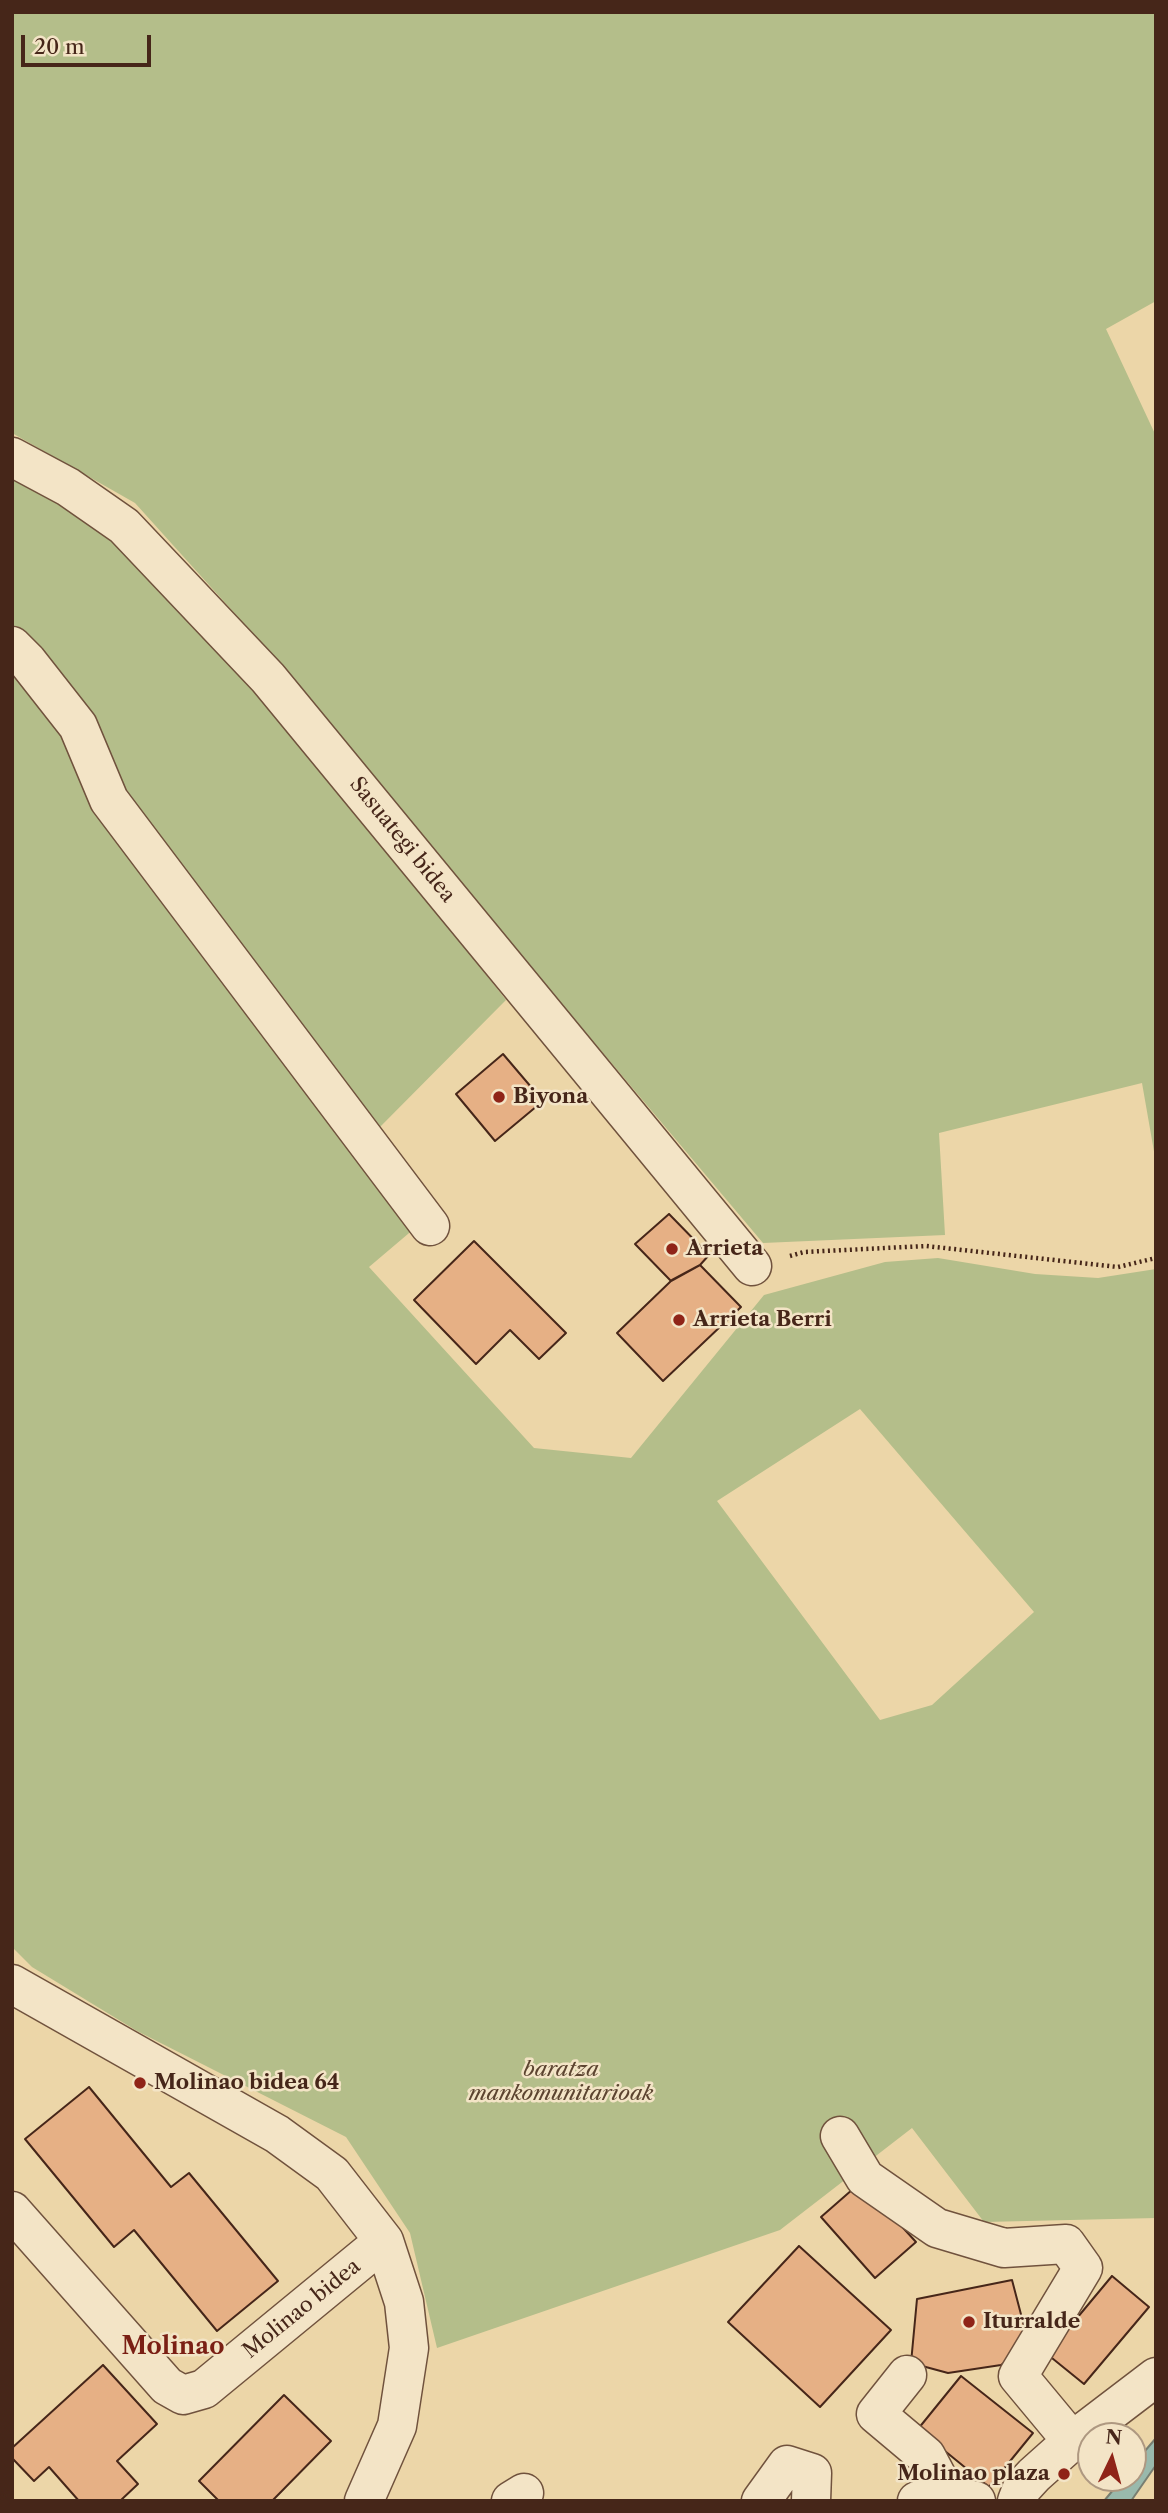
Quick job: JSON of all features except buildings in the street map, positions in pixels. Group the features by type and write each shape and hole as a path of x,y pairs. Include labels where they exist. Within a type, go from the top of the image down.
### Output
{"street":[{"name":"Sasuategi bidea","path":"12,457 68,487 124,526 268,678 752,1266"},
{"path":"12,646 78,726 108,800 430,1226"},
{"name":"Molinao bidea","path":"12,1984 277,2134 332,2174 384,2241 404,2302 409,2348 397,2426 363,2501"},
{"path":"840,2136 865,2178 937,2228 1004,2248 1066,2244 1083,2268 1018,2376 1072,2441"},
{"name":"Molinao bidea","path":"12,2211 167,2386 183,2395 204,2389 384,2241"},
{"path":"907,2375 876,2414 926,2456 947,2498"},
{"path":"1017,2501 1034,2475 1072,2441 1156,2377"},
{"path":"761,2501 787,2465 812,2473 811,2501"}],"path":[{"path":"752,1266 804,1252 926,1246 1118,1267 1156,1258"}],"green space":[{"path":"12,12 1156,12 1156,301 1106,329 1156,436 1156,1163 1142,1083 939,1133 945,1235 763,1243 469,894 283,667 135,503 12,433"},
{"name":"baratza mankomunitarioak","path":"12,474 103,525 303,742 506,1000 375,1132 415,1228 369,1267 534,1448 631,1458 764,1295 885,1262 938,1258 1035,1274 1098,1278 1156,1269 1156,2218 984,2222 912,2128 780,2230 437,2348 410,2233 346,2137 137,2031 32,1967 12,1947","holes":["860,1409 1034,1612 932,1705 880,1720 717,1501"]}],"shaded area":[{"path":"1156,2438 1156,2465 1147,2478 1147,2449"},
{"path":"1111,2492 1137,2492 1131,2501 1104,2501"}],"place":[{"name":"Biyona","path":"499,1097"},
{"name":"Arrieta","path":"672,1249"},
{"name":"Arrieta Berri","path":"679,1320"},
{"name":"Molinao bidea 64","path":"140,2083"},
{"name":"Iturralde","path":"969,2322"},
{"name":"Molinao plaza","path":"1064,2474"}],"district":[{"name":"Molinao","path":"173,2347"}]}
